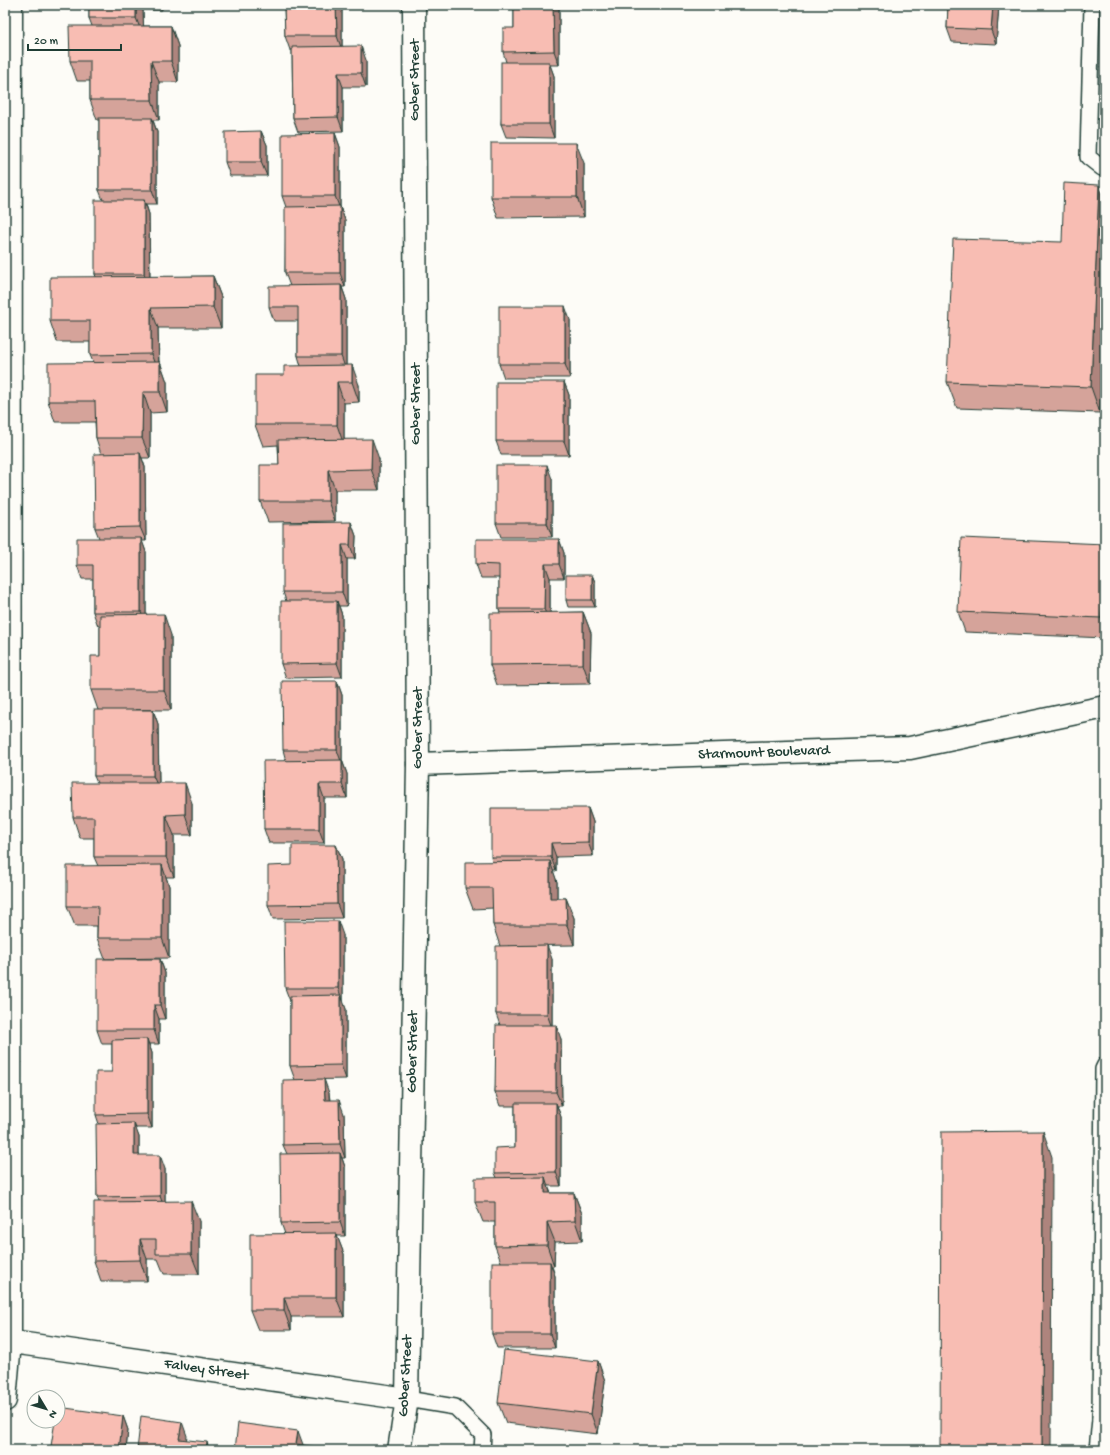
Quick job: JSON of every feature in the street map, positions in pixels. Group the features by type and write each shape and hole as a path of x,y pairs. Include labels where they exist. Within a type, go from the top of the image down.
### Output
{"street":[{"path":"5,1400 8,1342 11,5"},
{"name":"Gober Street","path":"399,1450 407,1399 418,764 414,5"},
{"name":"Starmount Boulevard","path":"418,764 910,748 1105,707"},
{"name":"Falvey Street","path":"8,1342 407,1399"}],"lane":[{"path":"1092,5 1088,157 1102,168 1105,168"},
{"path":"1097,1450 1102,1419 1103,1069 1105,1065"},
{"path":"407,1399 454,1407 483,1435 482,1450"}],"building":[{"path":"89,5 136,5 136,18 89,18"},
{"path":"284,5 336,5 337,36 285,36"},
{"path":"514,5 553,5 554,51 503,52 503,28 514,28"},
{"path":"948,5 993,5 991,30 947,28"},
{"path":"69,26 171,26 171,61 151,61 152,100 90,100 90,61 70,61"},
{"path":"361,46 361,73 338,73 338,117 293,118 292,47"},
{"path":"501,62 549,62 549,124 501,124"},
{"path":"99,118 152,118 152,190 99,190"},
{"path":"261,131 261,162 225,162 225,132"},
{"path":"335,133 335,196 282,196 282,134"},
{"path":"491,143 576,143 577,197 491,197"},
{"path":"1064,183 1099,185 1091,387 947,382 953,239 1062,242"},
{"path":"95,200 144,200 144,274 95,274"},
{"path":"340,206 340,273 285,273 285,207"},
{"path":"213,276 213,307 151,308 151,354 90,355 90,321 50,321 50,277"},
{"path":"341,285 341,356 298,356 298,307 269,307 269,286"},
{"path":"499,306 565,306 565,364 499,364"},
{"path":"160,362 160,392 143,392 142,438 96,438 95,401 48,401 48,363"},
{"path":"352,365 352,382 337,382 337,425 255,425 255,375 284,375 284,366"},
{"path":"496,382 564,382 564,441 496,441"},
{"path":"372,439 371,469 328,470 328,501 260,501 260,465 279,465 278,440"},
{"path":"140,453 140,527 95,528 94,454"},
{"path":"496,465 547,465 547,523 496,523"},
{"path":"351,522 350,545 342,545 342,592 283,592 283,523"},
{"path":"77,538 141,538 141,612 93,612 93,565 77,565"},
{"path":"961,538 1105,544 1101,618 958,612"},
{"path":"476,539 559,539 559,564 545,564 544,609 499,609 499,565 476,564"},
{"path":"566,575 592,575 592,600 566,600"},
{"path":"281,601 337,601 337,663 281,664"},
{"path":"583,612 583,664 490,665 490,613"},
{"path":"164,614 164,690 91,690 91,656 100,656 100,615"},
{"path":"282,681 337,681 337,750 283,750"},
{"path":"94,710 153,710 153,776 94,776"},
{"path":"342,760 342,784 319,784 319,829 264,829 263,761"},
{"path":"72,783 185,783 185,814 166,815 166,857 94,857 94,817 73,817"},
{"path":"491,808 588,808 588,842 551,843 551,857 491,857"},
{"path":"292,845 336,845 337,904 268,905 268,866 292,865"},
{"path":"550,861 550,898 566,898 567,925 493,925 492,888 465,888 465,862"},
{"path":"162,865 162,938 97,938 98,906 67,906 67,866"},
{"path":"284,921 338,921 338,988 285,988"},
{"path":"547,945 547,1014 496,1014 496,946"},
{"path":"97,959 160,959 160,1005 154,1005 154,1030 97,1030"},
{"path":"341,995 341,1065 290,1066 290,996"},
{"path":"496,1025 556,1025 556,1092 495,1092"},
{"path":"147,1039 147,1114 96,1115 96,1072 112,1072 112,1040"},
{"path":"324,1079 325,1100 339,1100 340,1144 283,1145 283,1080"},
{"path":"515,1103 556,1103 556,1172 495,1173 495,1148 515,1147"},
{"path":"134,1123 134,1155 160,1155 160,1196 97,1197 96,1124"},
{"path":"1043,1131 1042,1450 940,1450 941,1132"},
{"path":"340,1153 340,1222 281,1223 280,1154"},
{"path":"545,1177 545,1193 574,1193 575,1221 547,1222 547,1245 495,1246 495,1202 475,1202 475,1178"},
{"path":"191,1201 191,1254 156,1254 156,1239 140,1239 140,1260 94,1261 94,1202"},
{"path":"336,1233 336,1297 284,1297 284,1310 250,1310 250,1234"},
{"path":"492,1262 550,1262 550,1334 492,1334"},
{"path":"504,1350 598,1361 591,1414 498,1403"},
{"path":"66,1408 123,1416 119,1450 84,1450 51,1446 54,1429 66,1429"},
{"path":"141,1416 182,1422 179,1439 207,1442 206,1450 137,1450"},
{"path":"238,1423 298,1431 296,1444 338,1450 235,1450"}]}
